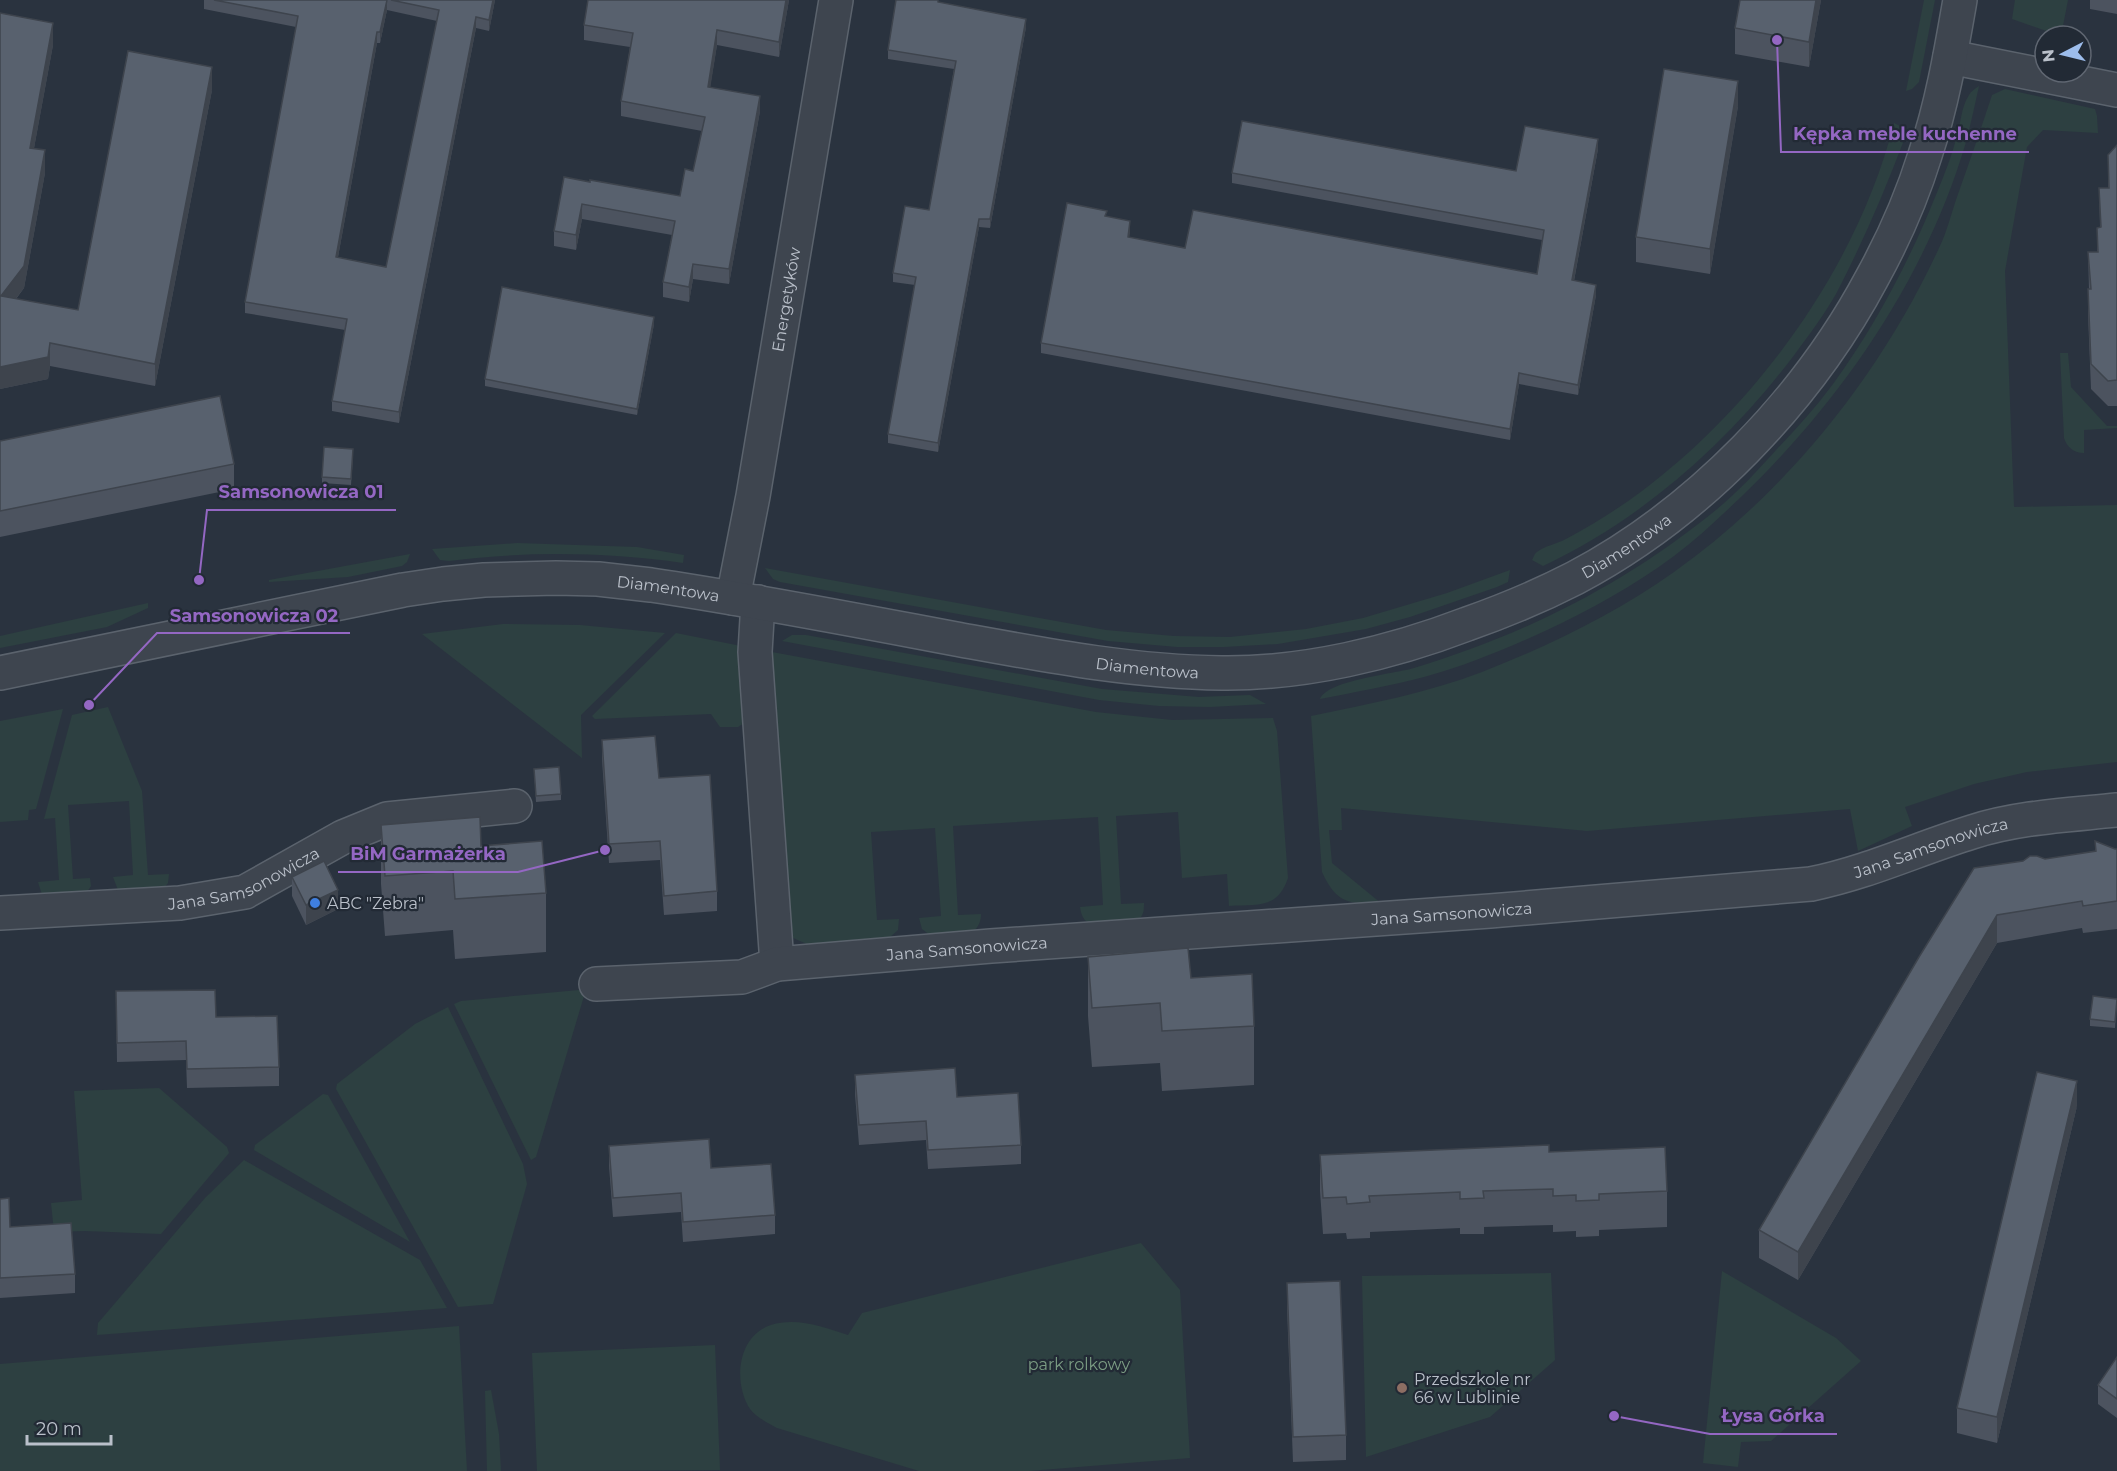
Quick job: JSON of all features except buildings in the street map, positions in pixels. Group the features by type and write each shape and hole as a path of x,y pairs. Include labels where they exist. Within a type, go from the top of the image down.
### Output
{"street":[{"name":"Energetyków","path":"777,964 755,652 745,600 752,504 836,0"},
{"name":"Diamentowa","path":"0,673 403,590 519,578 598,579 651,585 1108,665 1152,670 1259,672 1376,654 1430,638 1540,594 1578,576 1614,554 1685,504 1722,472 1786,405 1815,367 1872,279 1893,237 1925,157 1950,57 1960,0"},
{"path":"1950,57 2117,90"},
{"name":"Jana Samsonowicza","path":"0,913 180,903 245,892 343,837 387,819 515,806"},
{"name":"Jana Samsonowicza","path":"596,984 742,977 777,964 1086,938 1642,900 1811,884 1844,878 1973,832 2012,822 2117,810"}],"green space":[{"path":"1924,0 1935,0 1919,82 1906,91"},
{"path":"2015,0 2068,0 2063,24 2033,24 2033,26 2012,19"},
{"path":"1979,86 1966,142 1949,192 1929,240 1904,288 1847,377 1779,459 1742,496 1683,549 1659,567 1628,587 1562,623 1485,657 1439,673 1320,699 1326,692 1348,682 1414,668 1535,623 1610,584 1646,561 1681,537 1732,496 1813,409 1849,362 1878,315 1928,215 1948,164 1964,105 1973,90"},
{"path":"2005,89 2095,109 2097,116 2098,133 2043,130 2027,147 2005,271 2014,507 2117,505 2117,762 2027,772 1974,784 1905,807 1912,826 1858,851 1850,809 1587,831 1341,808 1342,830 1329,830 1332,863 1382,904 1352,902 1339,896 1333,891 1322,872 1311,716 1440,686 1482,672 1557,640 1605,615 1674,572 1716,540 1755,505 1828,427 1860,385 1889,340 1916,295 1942,242 1992,95"},
{"path":"1894,123 1900,126 1904,140 1855,256 1826,310 1769,386 1713,447 1649,501 1580,547 1543,566 1532,560 1540,550 1585,528 1642,491 1685,456 1726,416 1764,373 1798,327 1829,279 1856,228 1878,176"},
{"path":"2060,353 2068,353 2071,387 2107,426 2117,426 2117,428 2084,430 2084,453 2071,449 2064,438"},
{"path":"517,543 637,547 684,555 683,563 566,554 449,561 440,560 432,549"},
{"path":"410,554 407,562 402,566 348,577 269,582 269,580"},
{"path":"765,568 1106,630 1174,636 1230,637 1306,629 1363,618 1447,593 1510,570 1508,582 1497,587 1410,617 1366,629 1278,644 1177,647 1108,641 780,582 773,579"},
{"path":"148,603 148,608 107,627 0,648 0,636"},
{"path":"503,624 580,625 665,633 581,715 582,758 422,634"},
{"path":"676,633 741,646 744,723 738,727 720,727 711,714 595,719 592,716"},
{"path":"792,635 806,635 1102,689 1199,697 1250,695 1266,704 1210,707 1159,706 1099,700 782,641"},
{"path":"772,652 1096,712 1172,720 1273,718 1277,731 1288,878 1278,896 1272,900 1257,905 1229,906 1227,874 1182,878 1178,812 1116,816 1121,904 1144,903 1143,912 1141,917 1124,923 1093,924 1084,918 1080,907 1103,905 1098,817 953,826 958,915 981,914 981,919 973,932 930,935 922,929 919,918 941,916 935,828 871,832 877,920 899,919 898,930 889,938 809,945 791,937 768,658"},
{"path":"108,707 142,791 148,875 169,874 168,883 163,889 118,890 113,877 133,875 129,801 68,805 73,879 90,878 91,886 85,895 42,895 38,882 59,880 55,818 44,819 72,715"},
{"path":"63,709 36,809 29,810 28,820 0,822 0,721"},
{"path":"579,990 584,996 536,1157 531,1160 454,1004 461,1001"},
{"path":"448,1007 523,1164 527,1184 493,1304 458,1307 336,1089 337,1084 415,1024"},
{"path":"159,1088 227,1147 229,1153 161,1234 54,1232 51,1203 82,1200 74,1091"},
{"path":"323,1094 328,1095 410,1242 254,1150 255,1145"},
{"path":"244,1160 420,1260 447,1308 97,1335 98,1323 205,1198"},
{"name":"park rolkowy","path":"1141,1243 1180,1290 1190,1458 1029,1471 919,1471 777,1428 756,1415 745,1398 741,1386 741,1361 751,1339 771,1325 800,1323 820,1326 848,1335 862,1313"},
{"path":"1722,1271 1836,1338 1861,1361 1771,1441 1741,1442 1738,1467 1703,1463"},
{"path":"1551,1273 1555,1360 1490,1417 1366,1457 1362,1276"},
{"path":"459,1326 467,1471 0,1471 0,1364"},
{"path":"715,1345 720,1470 537,1471 532,1353"},
{"path":"491,1390 499,1434 501,1471 487,1471 485,1391"}],"place":[{"name":"Kępka meble kuchenne","path":"1777,40"},
{"name":"Samsonowicza 01","path":"199,580"},
{"name":"Samsonowicza 02","path":"89,705"},
{"name":"BiM Garmażerka","path":"605,850"},
{"name":"ABC \"Zebra\"","path":"315,903"},
{"name":"Przedszkole nr 66 w Lublinie","path":"1402,1388"},
{"name":"Łysa Górka","path":"1614,1416"}]}
